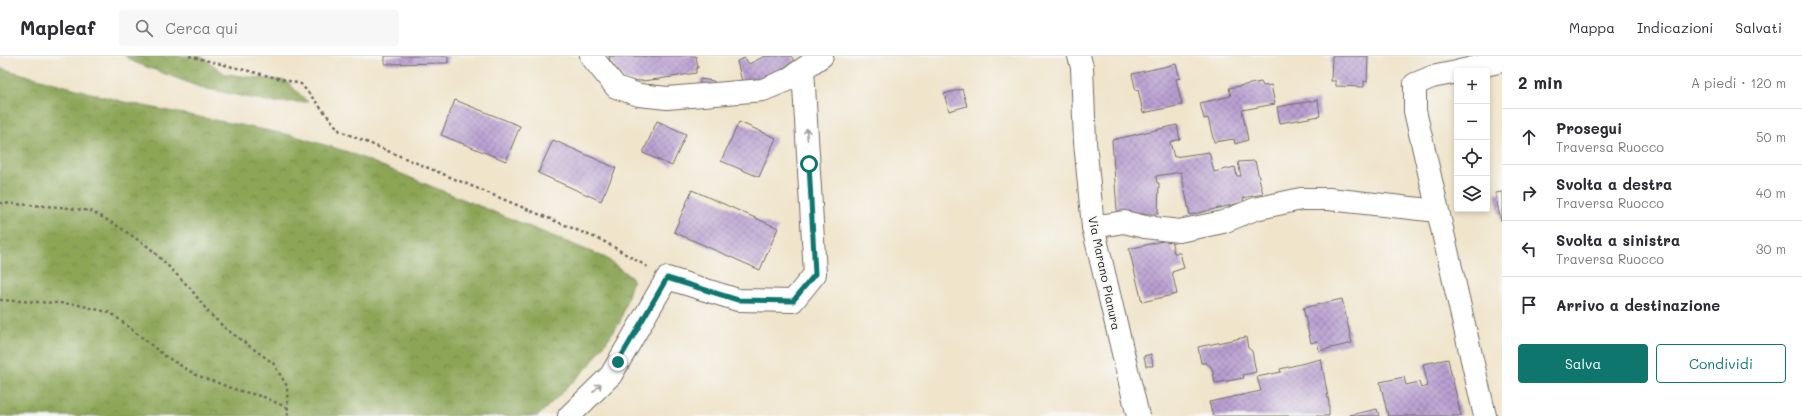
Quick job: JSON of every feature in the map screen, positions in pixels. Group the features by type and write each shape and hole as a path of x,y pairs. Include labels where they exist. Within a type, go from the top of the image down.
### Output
{"street":[{"path":"591,56 616,87 639,94 667,98 763,90 787,80 822,56"},
{"name":"Via Marano Pianura","path":"1078,56 1082,66 1085,142 1093,227 1138,416"},
{"path":"1474,68 1502,62"},
{"path":"569,416 611,374 667,278 738,300 793,301 815,274 803,69"},
{"path":"1454,73 1432,77 1415,84 1415,111 1485,416"},
{"path":"1093,227 1124,222 1145,227 1179,231 1223,222 1255,209 1301,199 1329,199 1438,211"}],"path":[{"path":"189,56 301,84 340,131 603,241 667,278"},
{"path":"0,203 60,206 91,211 116,225 150,248 190,288 209,313 220,324 273,363 287,386 288,416"},
{"path":"0,300 75,304 111,313 165,356 196,375 237,390 264,397 288,408"}],"green space":[{"path":"125,56 201,56 225,74 286,81 308,102 271,102 202,88 134,62"},
{"path":"0,68 124,102 295,136 348,152 606,258 633,279 620,322 589,366 538,416 0,416"}],"building":[{"path":"385,56 448,56 448,63 385,64"},
{"path":"609,56 696,56 698,68 696,68 696,73 642,81 625,80 610,61"},
{"path":"765,56 791,56 797,65 743,86 737,61 745,58 749,64"},
{"path":"1332,56 1368,56 1367,82 1364,81 1364,87 1336,86 1336,81 1331,81"},
{"path":"1176,64 1180,78 1176,79 1182,105 1143,113 1138,89 1136,91 1132,74"},
{"path":"700,79 714,81 713,92 700,92"},
{"path":"1261,82 1263,86 1271,85 1275,104 1242,110 1248,140 1235,144 1234,139 1214,142 1208,118 1204,119 1200,103 1231,96 1229,88"},
{"path":"962,89 967,106 949,111 944,94"},
{"path":"455,100 520,126 506,161 441,135"},
{"path":"1318,100 1320,116 1280,123 1277,107"},
{"path":"657,121 686,134 672,166 643,153"},
{"path":"739,122 776,138 759,177 721,161"},
{"path":"1177,125 1180,139 1170,142 1174,157 1209,152 1214,172 1235,167 1237,176 1241,176 1238,162 1255,161 1263,194 1243,198 1244,202 1190,215 1181,172 1156,176 1157,183 1159,183 1158,214 1120,214 1120,211 1117,211 1112,140"},
{"path":"553,140 616,168 601,201 538,173"},
{"path":"692,190 778,228 760,270 674,232"},
{"path":"1502,192 1502,221 1501,221 1495,193"},
{"path":"1171,239 1174,253 1180,253 1184,268 1172,272 1177,294 1142,302 1129,249"},
{"path":"1342,299 1352,343 1319,351 1317,341 1311,343 1303,308"},
{"path":"1246,337 1248,348 1252,351 1256,372 1243,375 1244,378 1215,383 1212,368 1206,363 1201,363 1198,347"},
{"path":"1151,354 1153,366 1146,366 1144,356"},
{"path":"1321,359 1329,403 1329,416 1213,416 1209,402 1261,391 1257,377 1281,372 1280,369"},
{"path":"1448,359 1461,416 1388,416 1380,382 1404,377 1406,385 1419,382 1421,388 1428,386 1423,364"},
{"path":"1377,409 1379,416 1350,416 1350,415"}],"route":[{"path":"618,362 667,278 738,300 793,301 815,274 809,164"}]}
